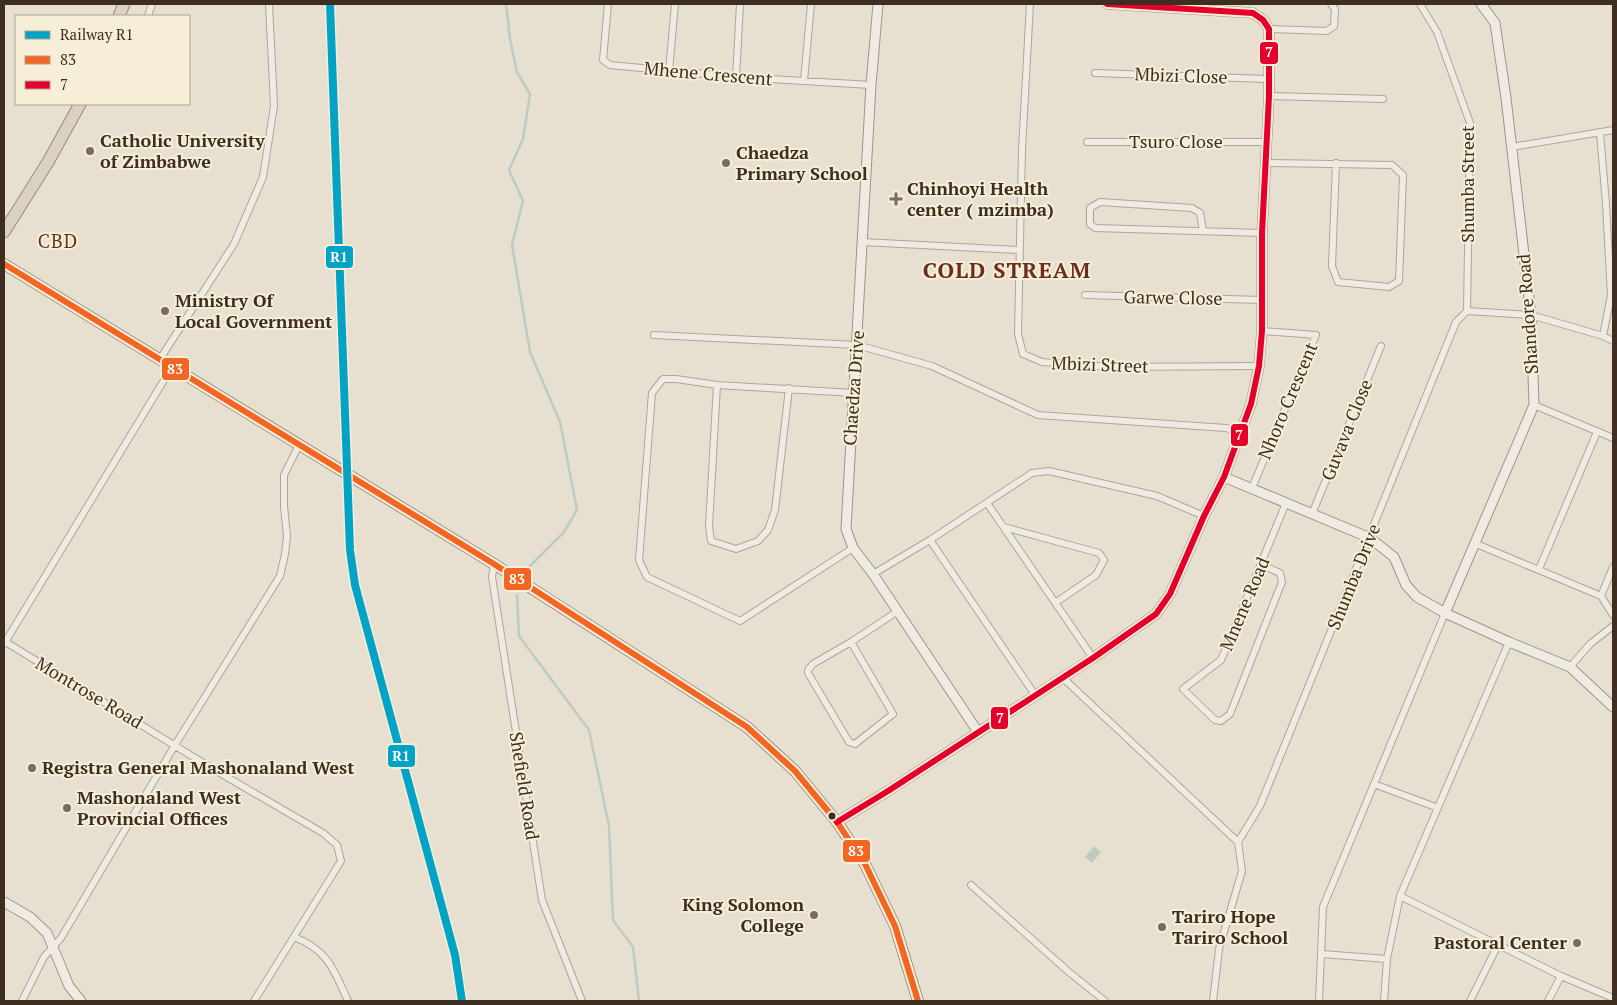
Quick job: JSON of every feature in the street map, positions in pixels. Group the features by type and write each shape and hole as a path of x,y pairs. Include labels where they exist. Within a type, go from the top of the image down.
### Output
{"highway":[{"path":"4,232 48,162 79,105"}],"main road":[{"path":"4,264 494,564 747,727 796,771 837,822 866,865 895,926 918,1001"}],"street":[{"path":"160,359 234,244 263,177 274,106 268,4"},
{"name":"Mhene Crescent","path":"608,4 603,60 610,65 736,77 870,85"},
{"path":"669,71 675,4"},
{"path":"736,77 740,4"},
{"path":"804,81 811,4"},
{"name":"Chaedza Drive","path":"878,4 870,85 846,529 852,548 873,574 978,732"},
{"name":"Mbizi Street","path":"1030,4 1022,149 1018,334 1024,354 1042,362 1112,367 1259,366"},
{"path":"837,822 888,792 1063,678 1156,614 1170,594 1204,516 1224,477 1251,404 1259,366 1262,332 1262,233 1265,142 1269,96 1269,29 1264,20 1253,12 1107,4"},
{"path":"1269,29 1327,31 1334,26 1335,9 1331,4"},
{"name":"Shumba Street","path":"1420,4 1437,32 1470,122 1467,312"},
{"name":"Shandore Road","path":"1445,613 1534,405 1531,315 1512,147 1495,24 1481,4"},
{"name":"Mbizi Close","path":"1095,73 1268,78"},
{"path":"1269,96 1383,99"},
{"path":"1512,147 1613,130"},
{"path":"1600,133 1611,294 1603,336"},
{"name":"Tsuro Close","path":"1087,142 1265,142"},
{"path":"1265,163 1336,163 1392,165 1403,175 1399,281 1389,287 1338,282 1332,266 1336,163"},
{"path":"1203,230 1200,214 1192,208 1100,202 1090,208 1090,224 1095,228 1262,233"},
{"path":"862,242 1020,250"},
{"name":"Garwe Close","path":"1085,295 1262,300"},
{"path":"1467,312 1531,315 1603,336 1613,341"},
{"name":"Shumba Drive","path":"1238,842 1260,806 1456,322 1467,312"},
{"name":"Nhoro Crescent","path":"1252,488 1316,336 1262,332"},
{"path":"654,335 857,345 932,366 1038,415 1226,428 1241,432"},
{"name":"Guvava Close","path":"1312,514 1381,346"},
{"path":"4,643 172,367"},
{"path":"852,548 740,621 647,576 639,560 652,393 663,379 717,385 854,393"},
{"path":"717,385 709,526 711,541 736,549 758,541 768,530 774,510 789,388"},
{"path":"1534,405 1613,438"},
{"path":"1538,569 1597,432"},
{"path":"22,1001 44,957 61,938 175,745 280,576 287,536 284,506 284,475 299,445"},
{"path":"873,574 930,540 1032,473 1049,471 1157,496 1204,516"},
{"path":"1224,477 1370,538 1394,557 1406,585 1417,597 1445,613 1570,667 1613,707"},
{"path":"987,503 1093,658"},
{"name":"Mnene Road","path":"1262,564 1280,573 1282,582 1230,714 1221,721 1215,720 1183,689 1221,660 1286,503"},
{"path":"1004,527 1099,553 1104,560 1096,575 1055,603"},
{"path":"930,540 1035,695"},
{"path":"1474,543 1601,596 1613,614"},
{"name":"Shefield Road","path":"494,564 492,577 542,900 582,1001"},
{"path":"1601,596 1613,567"},
{"path":"851,642 893,714 855,744 849,742 808,670 813,664 898,611"},
{"path":"1319,1001 1323,908 1445,613"},
{"path":"1570,667 1590,644 1613,626"},
{"path":"1384,1001 1388,959 1400,896 1509,642"},
{"name":"Montrose Road","path":"4,643 323,833 337,845 341,861 254,1001"},
{"path":"1063,678 1238,842 1242,871 1219,949 1212,1001"},
{"path":"1374,784 1438,808"},
{"path":"971,885 1070,973 1105,1001"},
{"path":"1400,896 1561,976 1613,998"},
{"path":"4,902 30,917 47,933 69,986 81,1001"},
{"path":"294,937 310,943 331,965 348,1001"},
{"path":"1470,1001 1498,945"},
{"path":"1322,954 1388,959"},
{"path":"1548,1001 1561,976"}],"shaded area":[{"path":"1094,846 1101,852 1092,863 1085,857"}],"waterway":[{"path":"506,4 510,39 517,72 530,94 523,139 509,170 523,201 512,245 530,352 560,422 577,510 564,532 527,569"},
{"path":"517,595 519,636 589,730 609,826 613,920 633,947 639,1001"}],"rail line":[{"name":"R1","path":"330,4 350,550 355,585 455,955 462,1001"}],"transit line":[{"name":"7","path":"837,822 1093,658 1156,614 1170,594 1204,516 1224,477 1251,404 1259,366 1262,331 1262,233 1269,96 1269,29 1263,20 1253,13 1107,4"},
{"name":"83","path":"4,264 494,564 747,727 795,771 837,822 865,864 895,926 918,1001"}],"place":[{"name":"Catholic University of Zimbabwe","path":"90,151"},
{"name":"Chaedza Primary School","path":"726,163"},
{"name":"Chinhoyi Health center ( mzimba)","path":"896,199"},
{"name":"Ministry Of Local Government","path":"165,311"},
{"name":"Registra General Mashonaland West","path":"32,768"},
{"name":"Mashonaland West Provincial Offices","path":"67,808"},
{"name":"King Solomon College","path":"814,915"},
{"name":"Tariro Hope Tariro School","path":"1162,927"},
{"name":"Pastoral Center","path":"1577,943"}],"district":[{"name":"CBD","path":"58,241"},
{"name":"COLD STREAM","path":"1007,270"}]}
